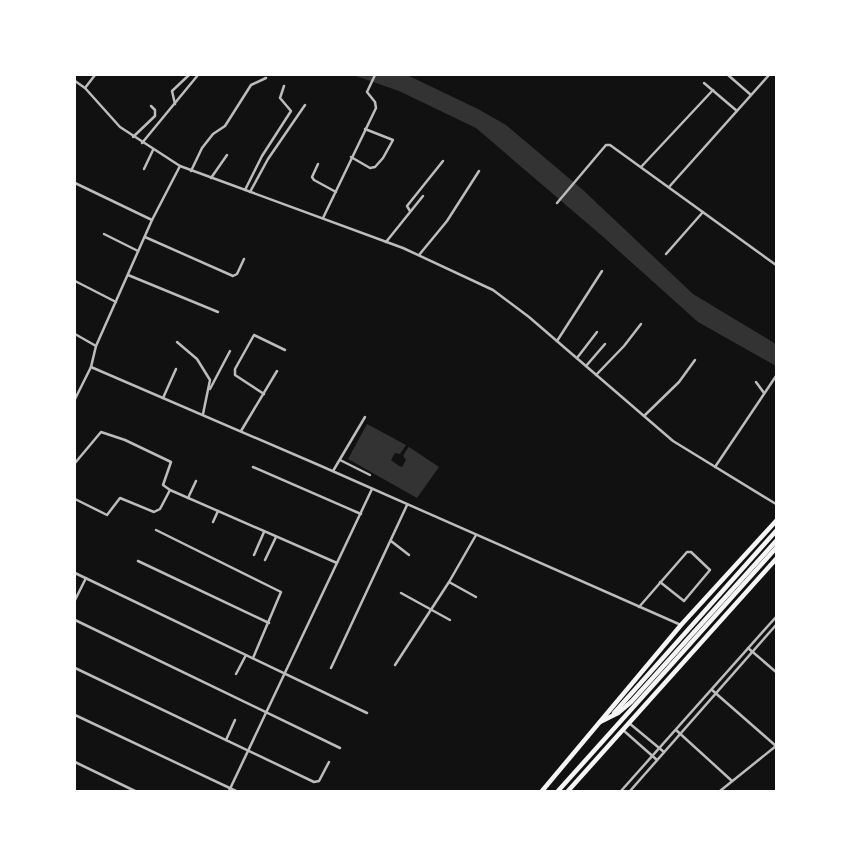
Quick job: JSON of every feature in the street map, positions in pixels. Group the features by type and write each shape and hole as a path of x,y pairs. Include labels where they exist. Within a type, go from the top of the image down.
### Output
{"main road":[{"path":"542,791 681,625 776,521"},
{"path":"611,716 776,531"},
{"path":"598,722 611,716 630,702 776,541"},
{"path":"558,791 776,548"},
{"path":"568,791 776,558"}],"street":[{"path":"85,88 95,75"},
{"path":"175,104 172,90 189,75"},
{"path":"142,143 198,75"},
{"path":"323,218 377,105 368,96 369,87 375,75"},
{"path":"728,75 751,95"},
{"path":"669,188 767,76 763,75"},
{"path":"191,170 202,148 213,134 225,126 251,85 266,78"},
{"path":"76,81 85,88 120,127 180,166 386,242 493,290 557,341 673,441 776,504"},
{"path":"704,83 737,111"},
{"path":"244,190 262,156 291,111 280,98 284,86"},
{"path":"641,167 712,90"},
{"path":"250,192 268,160 305,105"},
{"path":"133,136 155,116 154,110 150,106"},
{"path":"351,157 370,168 375,167 393,140 365,129"},
{"path":"557,203 608,144 776,265"},
{"path":"144,169 153,150"},
{"path":"211,178 226,155"},
{"path":"410,211 408,206 444,161"},
{"path":"318,164 312,177 336,192"},
{"path":"75,399 91,368 96,346 138,251 180,166"},
{"path":"418,255 447,222 479,171"},
{"path":"75,183 152,220"},
{"path":"386,242 423,196"},
{"path":"666,254 703,212"},
{"path":"104,234 138,251"},
{"path":"145,237 233,276 237,274 244,259"},
{"path":"557,341 602,271"},
{"path":"128,275 218,312"},
{"path":"75,281 116,302"},
{"path":"596,375 624,346 641,324"},
{"path":"577,358 597,332"},
{"path":"75,334 96,346"},
{"path":"264,394 235,375 234,369 254,334 285,350"},
{"path":"176,342 202,365 210,380 210,390"},
{"path":"586,366 605,344"},
{"path":"203,414 210,390 230,351"},
{"path":"644,417 680,382 694,360"},
{"path":"91,368 203,414 681,625"},
{"path":"163,398 176,369"},
{"path":"241,432 277,372"},
{"path":"715,467 776,376"},
{"path":"756,382 764,394"},
{"path":"333,471 365,417"},
{"path":"75,463 99,434 105,432 171,462 164,485 170,490 336,563"},
{"path":"340,460 370,475"},
{"path":"253,467 361,514"},
{"path":"188,498 196,481"},
{"path":"229,790 372,489"},
{"path":"75,499 107,515 120,498 154,512 160,509 170,490"},
{"path":"331,668 407,505"},
{"path":"213,522 218,511"},
{"path":"156,530 279,590 281,596 253,658"},
{"path":"254,556 264,532"},
{"path":"395,665 449,582 476,535"},
{"path":"265,560 276,536"},
{"path":"390,541 409,555"},
{"path":"638,606 687,552 691,552 710,570 684,601 660,582"},
{"path":"138,561 269,623"},
{"path":"75,573 367,713"},
{"path":"75,600 86,578"},
{"path":"449,582 476,597"},
{"path":"401,593 450,620"},
{"path":"621,791 776,617"},
{"path":"75,620 340,748"},
{"path":"625,786 630,791 776,625"},
{"path":"748,648 776,672"},
{"path":"236,674 246,655"},
{"path":"75,668 314,782 319,781 329,762"},
{"path":"712,690 776,746 720,791"},
{"path":"75,715 229,790 236,791"},
{"path":"226,740 235,720"},
{"path":"629,723 664,752"},
{"path":"623,730 657,760"},
{"path":"676,730 732,781"},
{"path":"643,747 649,741"},
{"path":"75,762 136,791"}],"shaded area":[{"path":"353,75 407,75 478,109 506,125 583,190 693,294 776,344 776,366 698,322 601,235 476,128 399,91"},
{"path":"367,424 406,445 439,467 417,498 348,459"}],"pier":[{"path":"406,445 409,446 403,456 406,460 402,467 391,460 395,453 400,454"}]}
